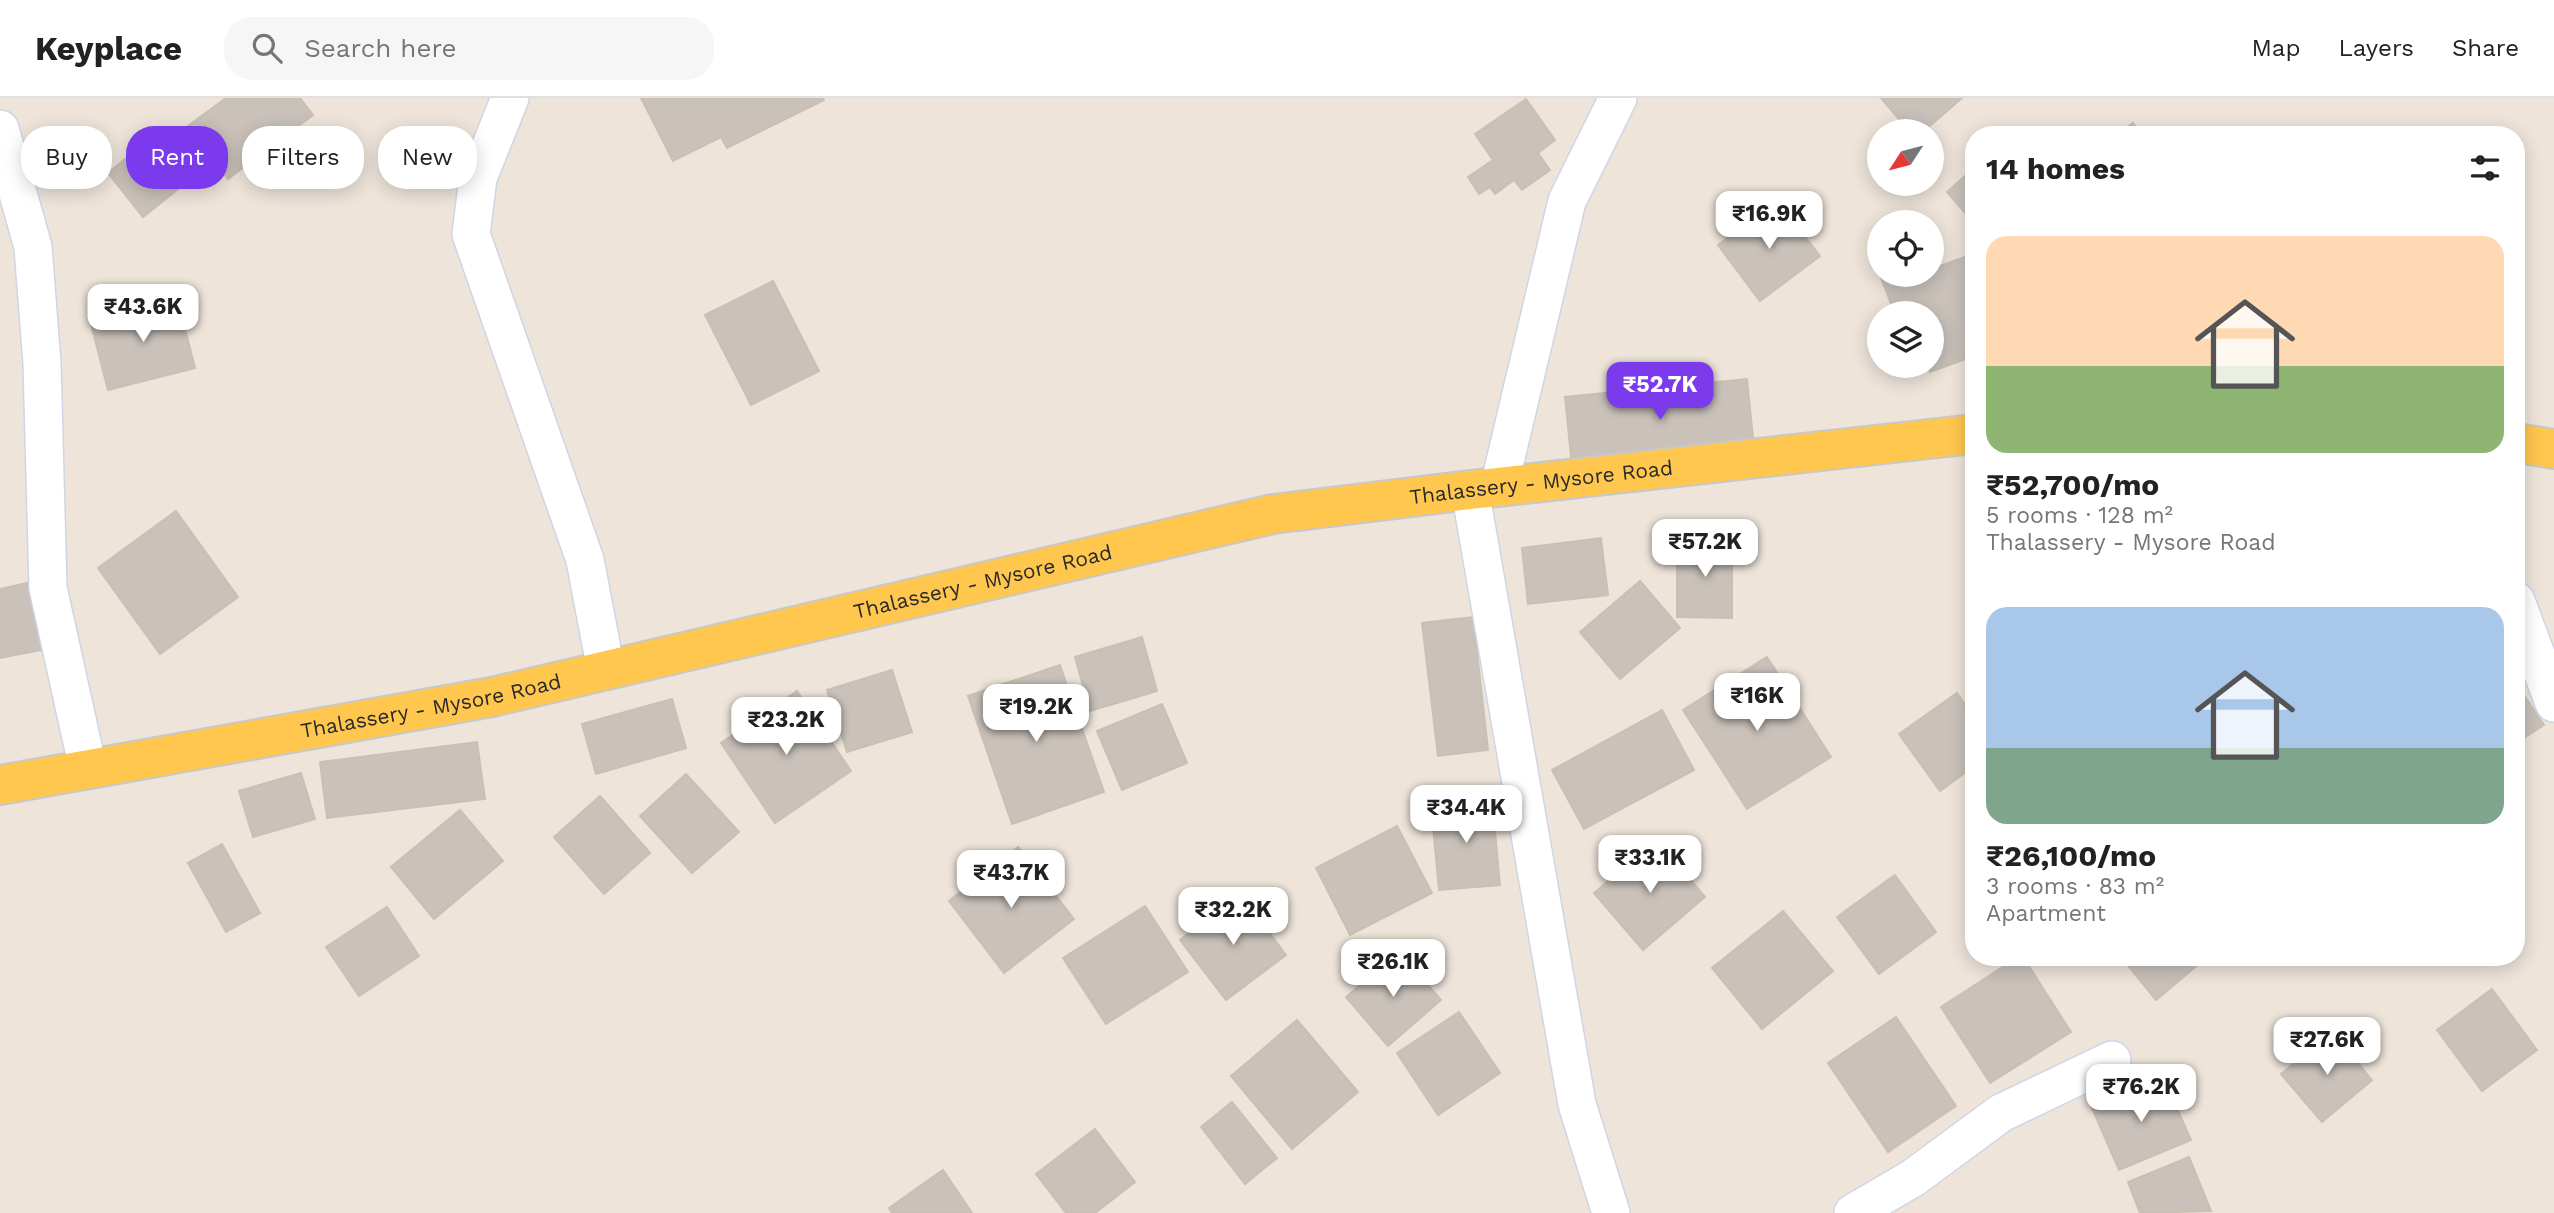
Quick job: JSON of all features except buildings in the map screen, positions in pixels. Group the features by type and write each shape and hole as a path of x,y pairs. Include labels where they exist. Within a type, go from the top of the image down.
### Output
{"main road":[{"name":"Thalassery - Mysore Road","path":"0,785 492,698 1273,514 1965,435"},
{"path":"2525,444 2554,449"}],"street":[{"path":"510,98 478,178 471,234 585,560 606,670"},
{"path":"1611,1213 1577,1104 1485,489 1567,201 1618,98"},
{"path":"0,129 33,247 42,363 48,588 88,769"},
{"path":"2525,625 2554,703"},
{"path":"1853,1213 1913,1178 2001,1113 2112,1060"}]}
